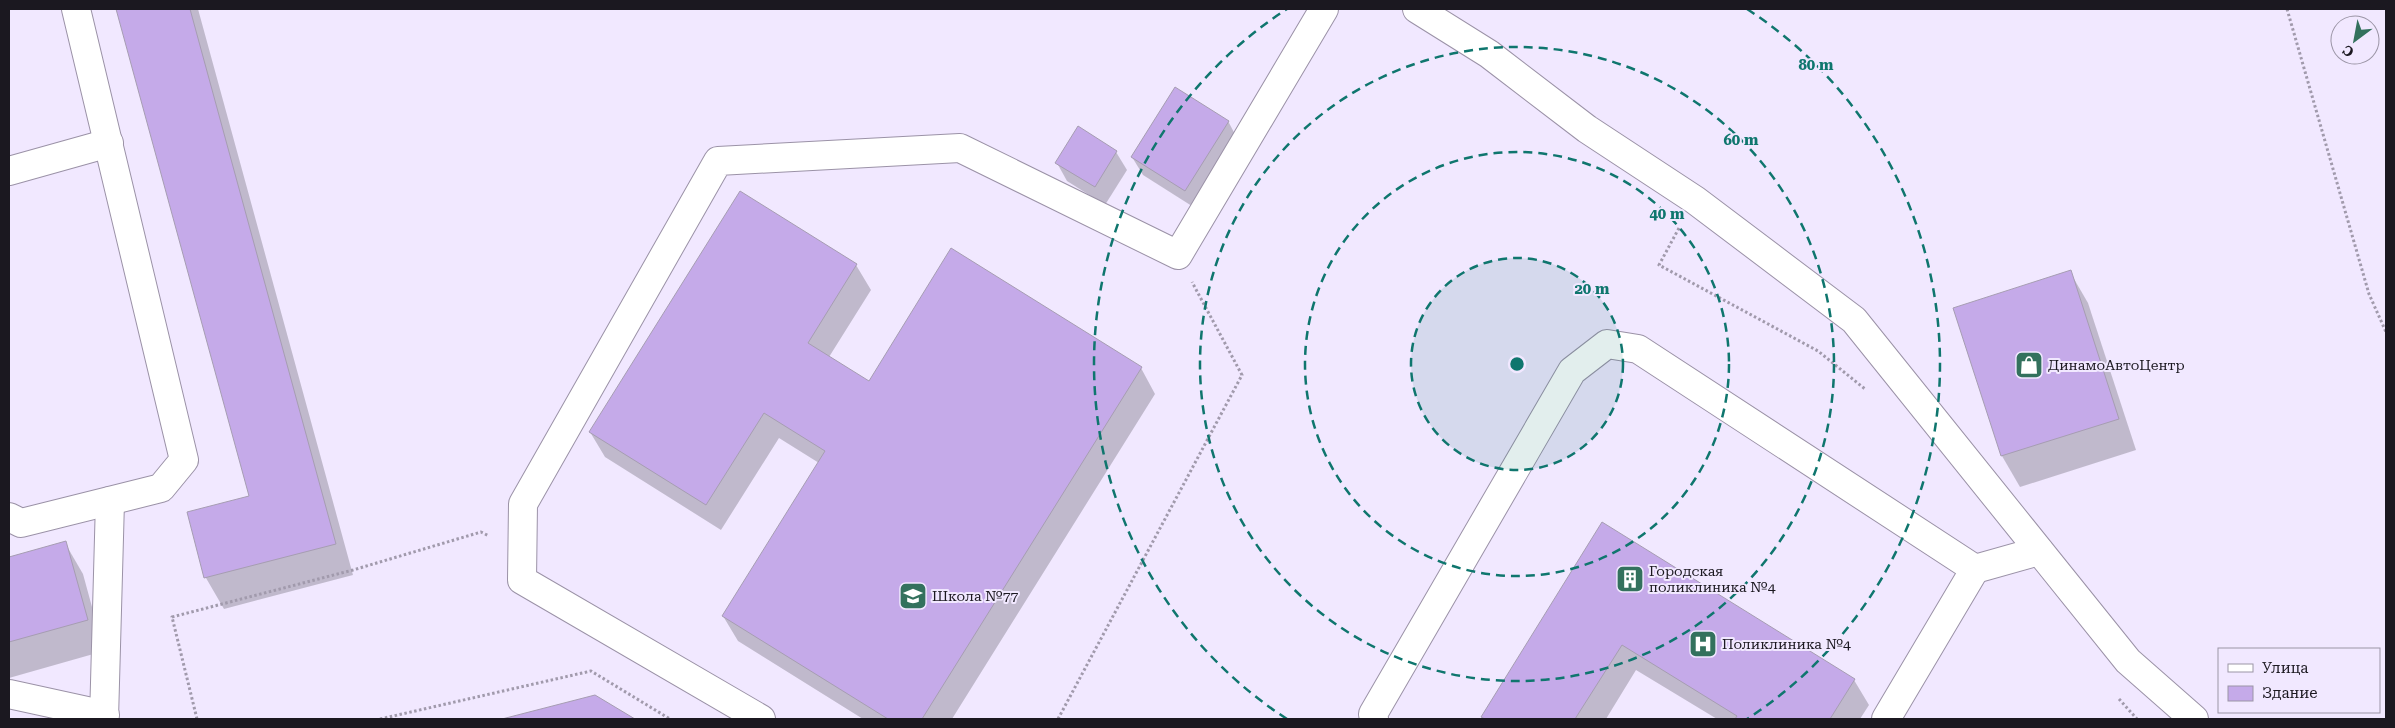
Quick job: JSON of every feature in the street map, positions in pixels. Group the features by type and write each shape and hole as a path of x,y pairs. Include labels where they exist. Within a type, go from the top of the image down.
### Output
{"street":[{"path":"9,517 21,523 160,488 184,460 76,9"},
{"path":"761,719 522,580 523,504 718,161 960,148 1178,255 1324,9"},
{"path":"1418,9 1489,54 1587,129 1695,200 1854,320 2128,661 2194,719"},
{"path":"9,171 109,143"},
{"path":"1374,719 1373,714 1572,372 1607,344 1638,349 1974,569"},
{"path":"9,694 105,717 110,501"},
{"path":"1886,719 1974,569 2039,551"}],"path":[{"path":"2287,9 2369,294 2386,332"},
{"path":"1695,200 1659,265 1818,351 1871,394"},
{"path":"1058,719 1242,375 1178,255"},
{"path":"197,719 172,617 353,570 481,532 522,549"},
{"path":"380,719 591,671 670,719"},
{"path":"2115,694 2137,719"}],"building":[{"path":"116,9 190,9 336,544 204,578 187,512 249,496"},
{"path":"1175,87 1229,121 1185,191 1131,157"},
{"path":"1078,126 1117,151 1095,187 1055,163"},
{"path":"740,191 857,264 808,343 869,381 951,248 1142,367 922,719 888,719 722,616 825,451 764,413 706,505 589,432"},
{"path":"2071,270 2119,419 2001,456 1953,308"},
{"name":"Городская поликлиника №4","path":"1602,522 1855,679 1830,719 1735,719 1737,716 1622,645 1575,719 1485,719 1481,717"},
{"path":"66,541 88,620 9,642 9,557"},
{"path":"595,695 635,719 502,719"}],"place":[{"name":"ДинамоАвтоЦентр","path":"2029,365"},
{"name":"Городская поликлиника №4","path":"1630,579"},
{"name":"Школа №77","path":"913,596"},
{"name":"Поликлиника №4","path":"1703,644"}]}
